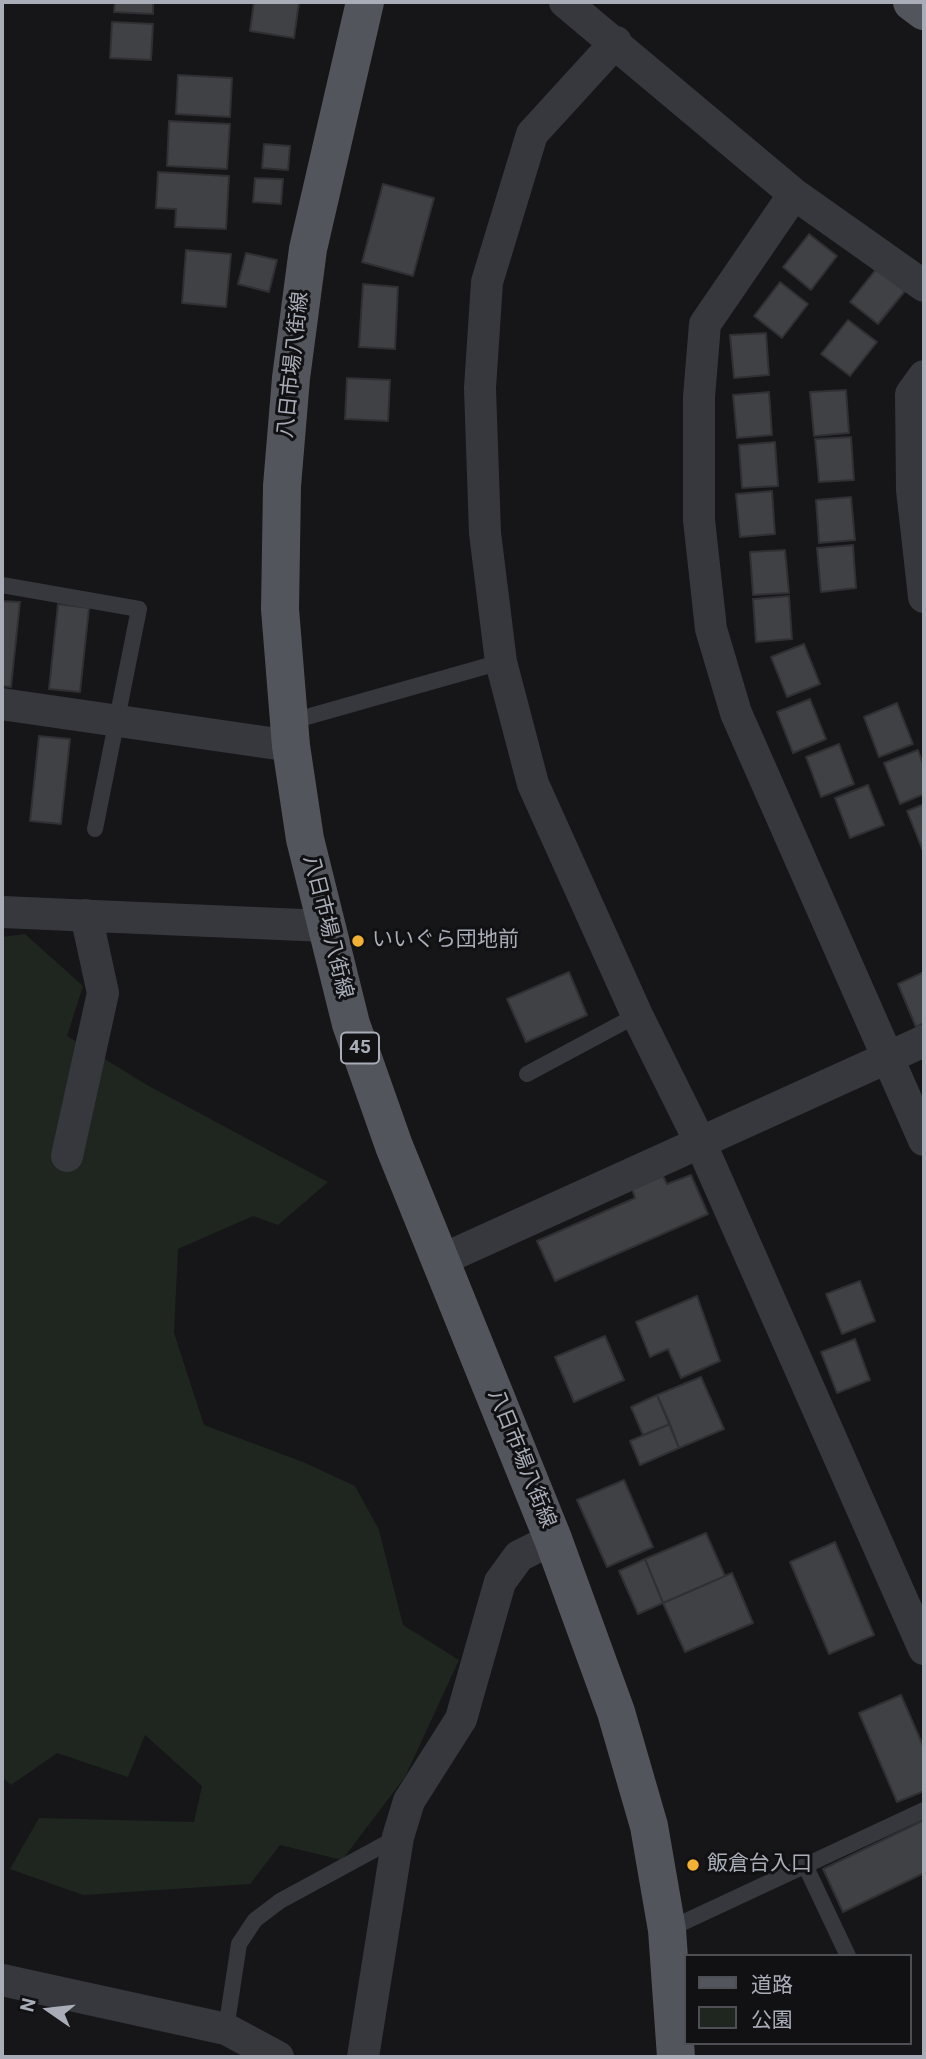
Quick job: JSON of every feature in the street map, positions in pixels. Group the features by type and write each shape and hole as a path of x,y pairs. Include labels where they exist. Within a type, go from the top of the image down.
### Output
{"main road":[{"name":"八日市場八街線","path":"365,2 308,249 291,378 282,486 280,609 290,734 305,839 351,1024 394,1146 553,1539 616,1712 649,1826 667,1930 676,2057"},
{"path":"912,2 924,11"}],"street":[{"path":"565,2 616,42 794,194 924,286"},
{"path":"616,42 532,134 487,282 480,388 484,507 501,662 533,784 637,1015 700,1142 924,1648"},
{"path":"794,194 705,324 699,397 700,534 711,629 736,713 924,1140"},
{"path":"924,376 911,394 912,490 924,597"},
{"path":"2,704 117,719 290,734"},
{"path":"2,912 325,926"},
{"path":"67,1157 103,993 86,915"},
{"path":"441,1260 924,1041"},
{"path":"363,2057 398,1838 409,1801 461,1719 500,1582 519,1556 553,1539"},
{"path":"2,1980 226,2029 278,2057"}],"lane":[{"path":"2,585 139,609 95,829"},
{"path":"290,734 501,662"},
{"path":"527,1074 637,1015"},
{"path":"667,1930 924,1810"},
{"path":"226,2029 240,1944 255,1920 280,1901 398,1838"},
{"path":"805,1865 847,1954"}],"green space":[{"path":"25,934 83,986 67,1036 147,1085 328,1182 278,1225 253,1216 178,1249 174,1333 204,1425 303,1462 355,1486 379,1530 403,1625 459,1660 405,1777 342,1860 280,1845 250,1884 83,1895 10,1869 39,1818 194,1822 202,1786 145,1735 128,1777 57,1753 11,1785 2,1777 2,937"}],"building":[{"path":"115,2 153,2 153,14 114,12"},
{"path":"254,2 299,2 294,38 250,31"},
{"path":"112,22 153,24 151,60 110,58"},
{"path":"178,75 232,78 230,117 176,114"},
{"path":"169,121 230,124 227,169 167,166"},
{"path":"264,144 290,146 288,170 262,168"},
{"path":"158,172 229,176 226,229 175,227 176,209 156,208"},
{"path":"255,178 283,179 281,204 253,202"},
{"path":"383,184 434,198 413,276 362,262"},
{"path":"809,234 837,256 811,290 783,267"},
{"path":"186,250 231,254 226,307 182,303"},
{"path":"246,253 277,260 269,292 238,284"},
{"path":"877,268 905,291 878,324 850,302"},
{"path":"780,282 808,304 782,338 754,316"},
{"path":"363,284 398,287 395,349 359,347"},
{"path":"848,320 877,342 850,376 821,354"},
{"path":"766,333 769,375 734,378 730,335"},
{"path":"347,378 390,380 388,421 345,419"},
{"path":"846,390 849,433 814,436 810,392"},
{"path":"769,392 772,435 737,438 733,395"},
{"path":"851,437 854,480 819,482 815,439"},
{"path":"775,442 778,486 742,488 739,445"},
{"path":"772,491 775,534 740,537 736,494"},
{"path":"851,497 855,540 819,543 816,500"},
{"path":"853,545 856,588 821,592 817,548"},
{"path":"785,550 789,593 753,595 750,552"},
{"path":"789,596 792,639 756,642 753,599"},
{"path":"2,601 20,602 11,687 2,686"},
{"path":"58,604 89,608 80,692 49,689"},
{"path":"804,644 820,684 787,697 771,657"},
{"path":"810,699 826,739 793,753 777,712"},
{"path":"897,703 913,744 879,757 864,717"},
{"path":"39,736 70,739 61,824 30,821"},
{"path":"839,744 854,784 821,797 806,757"},
{"path":"918,750 924,767 924,794 900,804 884,763"},
{"path":"868,785 884,825 850,838 835,798"},
{"path":"924,804 924,851 923,851 907,811"},
{"path":"569,972 587,1015 526,1042 507,999"},
{"path":"924,972 924,1023 916,1027 898,984"},
{"path":"691,1175 708,1214 555,1281 537,1241 635,1198 632,1189 663,1176 667,1184"},
{"path":"860,1281 875,1321 842,1334 826,1294"},
{"path":"697,1296 720,1361 681,1378 668,1349 650,1357 636,1322"},
{"path":"605,1336 624,1380 574,1402 555,1357"},
{"path":"855,1339 870,1380 837,1393 821,1352"},
{"path":"701,1377 724,1429 679,1448 657,1395"},
{"path":"657,1395 670,1424 643,1435 631,1407"},
{"path":"670,1424 679,1448 640,1465 630,1441"},
{"path":"624,1480 653,1547 607,1567 577,1500"},
{"path":"706,1533 725,1576 663,1603 645,1559"},
{"path":"835,1542 874,1635 829,1654 790,1562"},
{"path":"645,1559 663,1603 638,1614 619,1571"},
{"path":"732,1573 753,1623 685,1652 663,1603"},
{"path":"901,1695 924,1748 924,1791 897,1802 859,1713"},
{"path":"924,1820 924,1873 843,1912 823,1869"}],"place":[{"name":"いいぐら団地前","path":"358,941"},
{"name":"飯倉台入口","path":"693,1865"}]}
